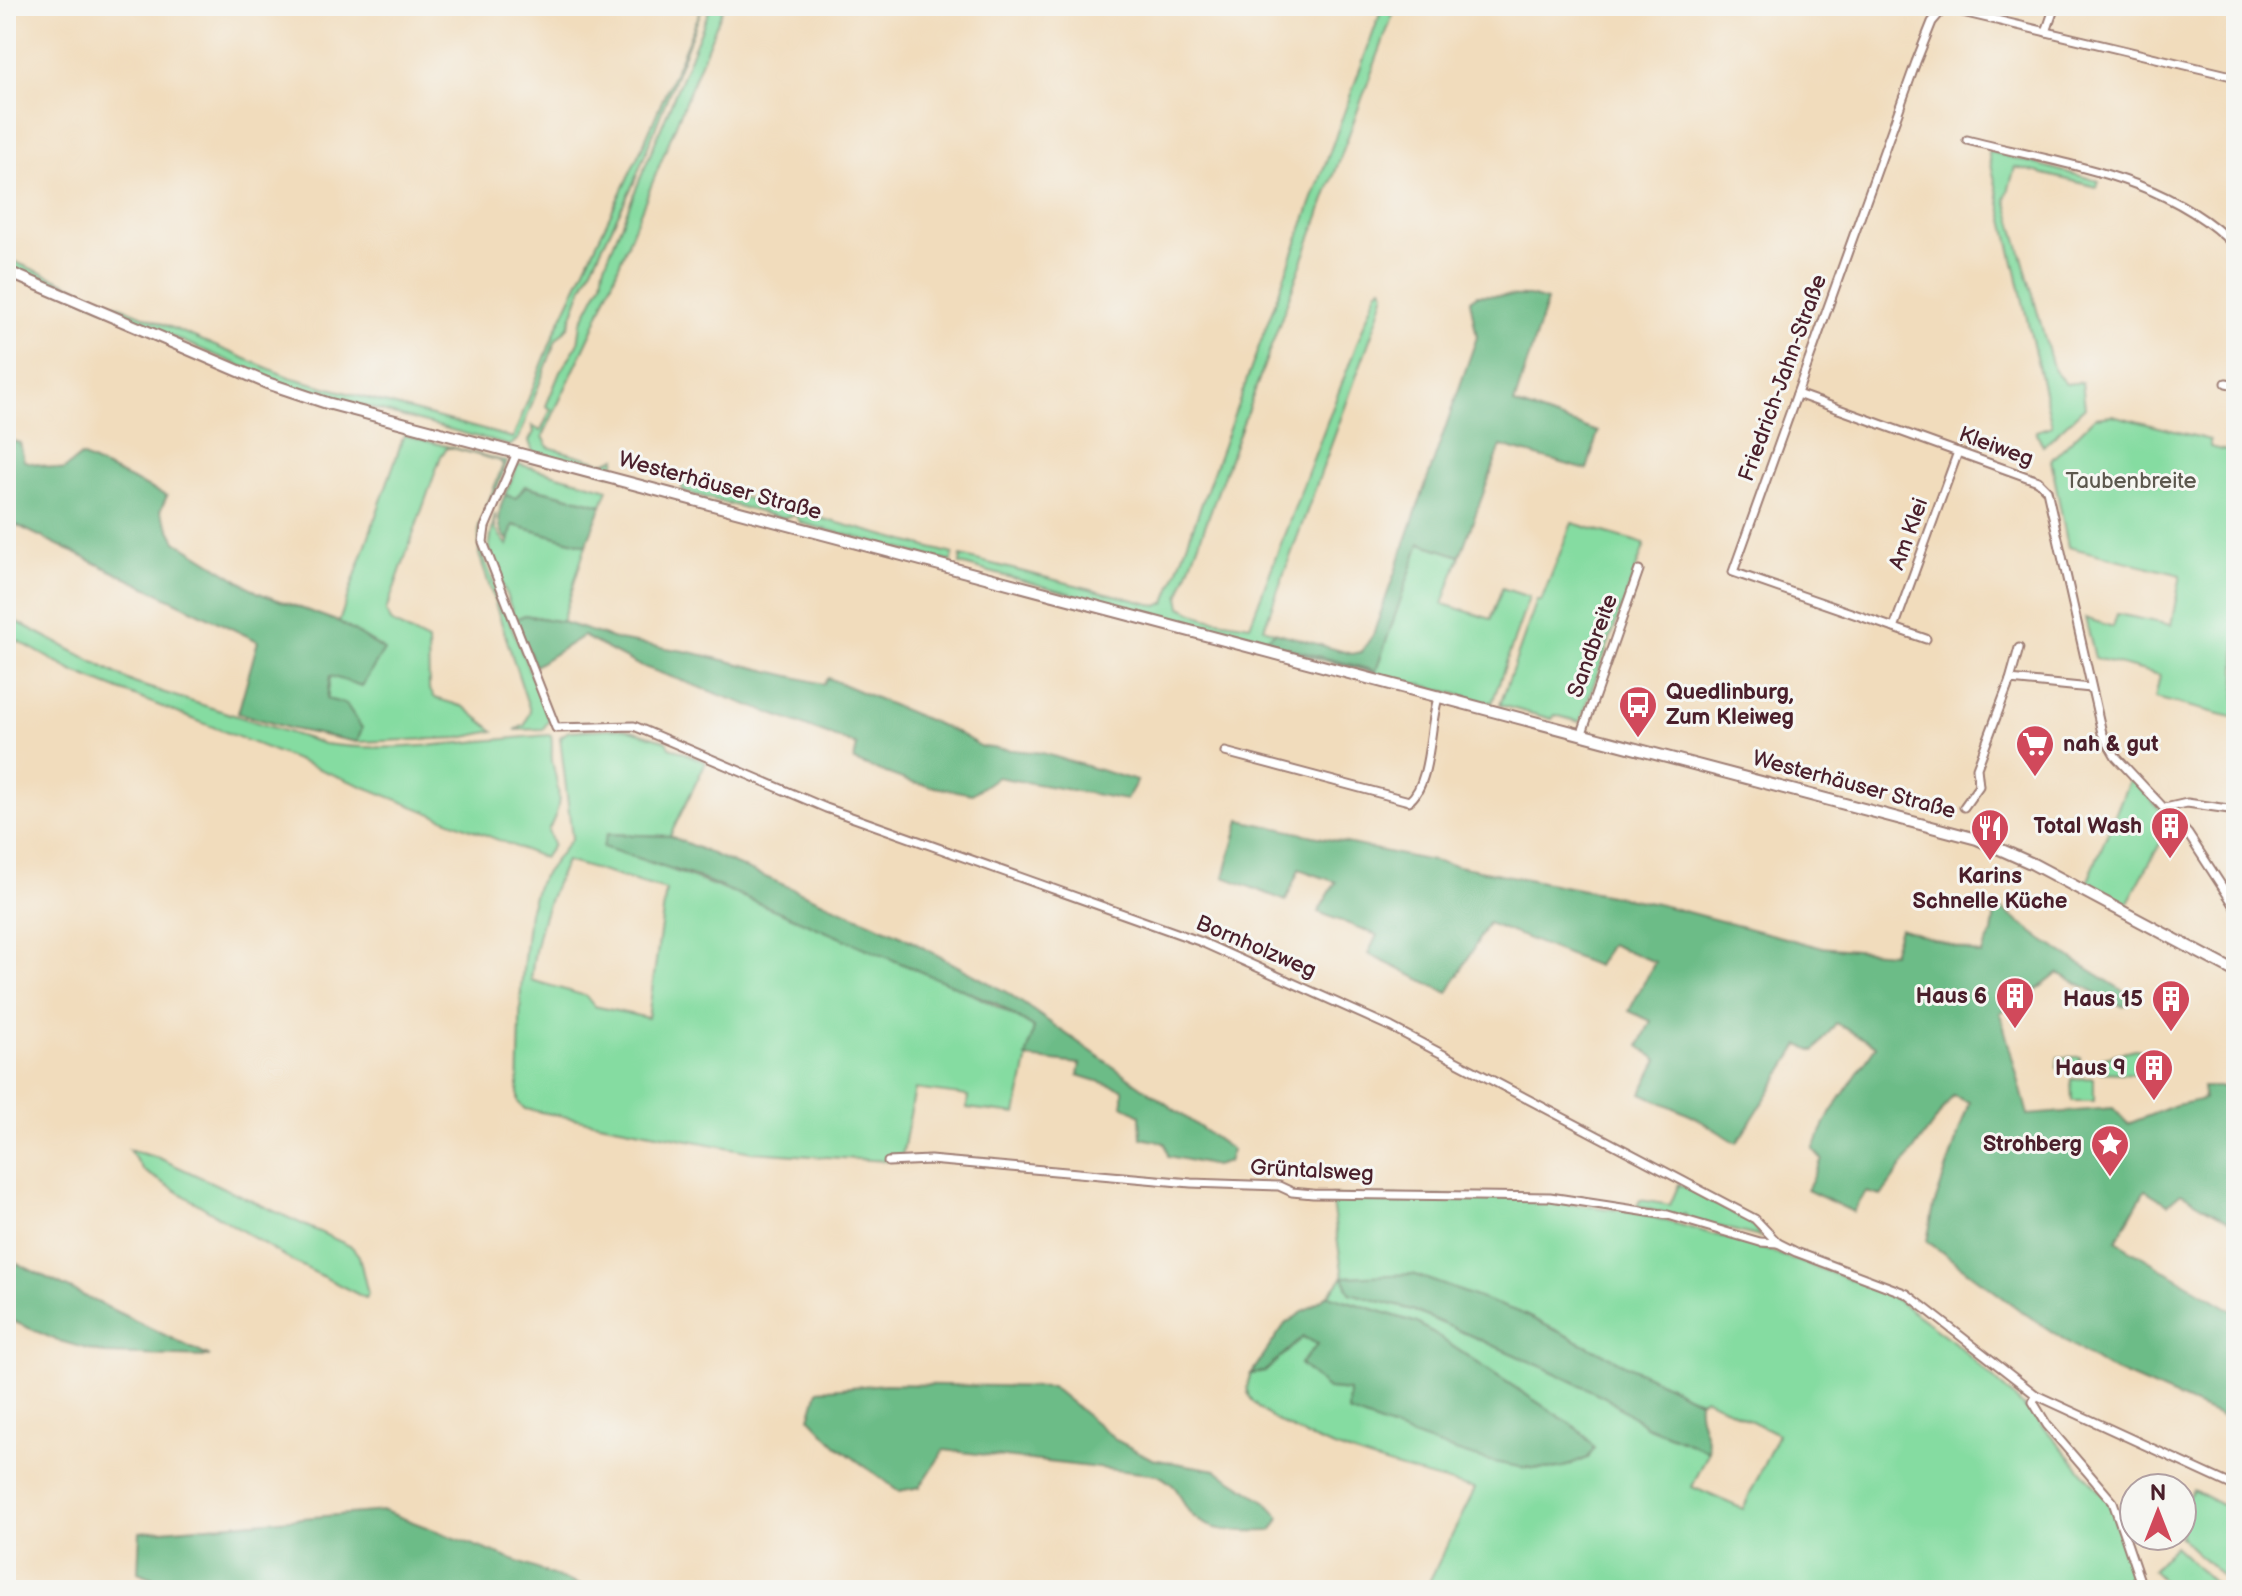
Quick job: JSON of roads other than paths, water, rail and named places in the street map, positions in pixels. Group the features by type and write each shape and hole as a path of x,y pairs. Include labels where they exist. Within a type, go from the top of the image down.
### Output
{"main road":[{"name":"Westerhäuser Straße","path":"6,271 278,387 1977,839 2033,864 2236,972"}],"street":[{"path":"2046,32 2055,6"},
{"path":"1941,7 2236,77"},
{"name":"Friedrich-Jahn-Straße","path":"1926,639 1733,572 1916,62 1941,7"},
{"path":"1967,140 2169,197 2205,218 2236,247"},
{"path":"2226,383 2236,385"},
{"name":"Kleiweg","path":"1797,394 2038,481 2047,490 2099,722 2116,757 2188,834 2236,908"},
{"name":"Am Klei","path":"1894,628 1958,452"},
{"name":"Bornholzweg","path":"517,453 485,527 483,542 556,728 634,726 826,808 1184,936 1275,973 1391,1027 1748,1215 1778,1243 1830,1267 1907,1294 2036,1395 2236,1487"},
{"name":"Sandbreite","path":"1582,733 1639,570"},
{"path":"1964,807 1979,786 1977,768 2019,648"},
{"path":"2010,680 2091,688"},
{"path":"1225,752 1409,801 1417,793 1432,739 1439,695"},
{"path":"2165,808 2187,803 2236,810"},
{"name":"Grüntalsweg","path":"888,1162 930,1160 1191,1183 1279,1186 1292,1192 1313,1194 1517,1194 1631,1208 1760,1242 1778,1243"},
{"path":"2036,1395 2033,1402 2047,1425 2113,1502 2143,1590"}],"place":[{"name":"Quedlinburg, Zum Kleiweg","path":"1638,739"},
{"name":"nah & gut","path":"2035,778"},
{"name":"Total Wash","path":"2170,860"},
{"name":"Karins Schnelle Küche","path":"1990,862"},
{"name":"Haus 6","path":"2015,1030"},
{"name":"Haus 15","path":"2171,1033"},
{"name":"Haus 9","path":"2154,1102"},
{"name":"Strohberg","path":"2110,1178"}],"park label":[{"name":"Taubenbreite","path":"2131,481"}]}
